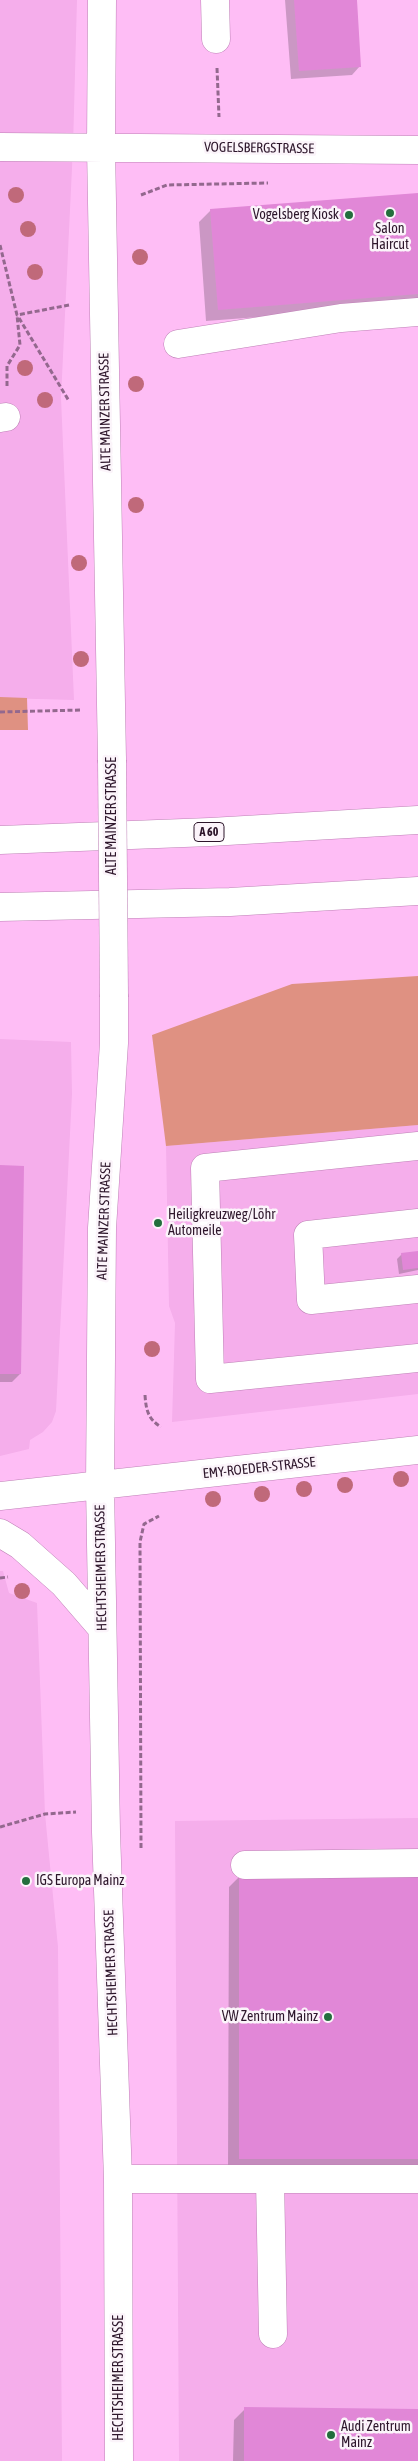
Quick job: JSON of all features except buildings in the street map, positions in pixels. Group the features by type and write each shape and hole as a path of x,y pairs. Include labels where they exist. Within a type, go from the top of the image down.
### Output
{"main road":[{"name":"ALTE MAINZER STRASSE","path":"100,1486 102,1228 114,1043 112,760 101,147 102,0"},
{"path":"215,0 216,39"},
{"path":"0,147 101,147"},
{"name":"VOGELSBERGSTRASSE","path":"101,147 418,150"},
{"path":"178,344 340,318 418,312"},
{"name":"A 60","path":"0,840 210,832 418,820"},
{"path":"0,907 230,902 418,891"},
{"path":"418,1146 205,1168 210,1379 418,1358"},
{"path":"418,1223 308,1236 312,1300 418,1289"},
{"name":"EMY-ROEDER-STRASSE","path":"0,1496 418,1450"},
{"name":"HECHTSHEIMER STRASSE","path":"100,1486 102,1628 118,2179 119,2461"},
{"path":"0,1533 20,1545 64,1584 102,1628"},
{"path":"245,1865 418,1863"},
{"path":"118,2179 418,2179"},
{"path":"270,2180 274,2334"}],"path":[{"path":"216,39 220,148"},
{"path":"141,195 167,185 272,183"},
{"path":"0,245 17,315 20,345 7,366 3,417"},
{"path":"17,315 69,305"},
{"path":"17,315 69,401"},
{"path":"0,712 84,710"},
{"path":"145,1395 146,1409 151,1421 161,1427"},
{"path":"140,1542 144,1524 159,1516"},
{"path":"0,1827 45,1814 76,1812"}],"shaded area":[{"path":"0,0 77,0 73,147 61,398 74,700 0,698"},
{"path":"0,697 27,698 28,730 0,730"},
{"path":"418,976 418,1125 166,1146 152,1035 292,984"},
{"path":"0,1039 71,1042 72,1094 56,1411 52,1422 43,1432 30,1440 29,1449 0,1456"},
{"path":"418,1125 418,1394 172,1422 175,1323 169,1306 166,1146"},
{"name":"IGS Europa Mainz","path":"0,1571 3,1571 9,1593 37,1603 45,1814 58,1947 62,2461 0,2461"},
{"path":"418,1818 418,2461 179,2461 175,1821"}],"place":[{"name":"Salon Haircut","path":"390,213"},
{"name":"Vogelsberg Kiosk","path":"349,215"},
{"name":"Heiligkreuzweg/Löhr Automeile","path":"158,1223"},
{"name":"IGS Europa Mainz","path":"26,1881"},
{"name":"VW Zentrum Mainz","path":"328,2017"},
{"name":"Audi Zentrum Mainz","path":"331,2435"}]}
